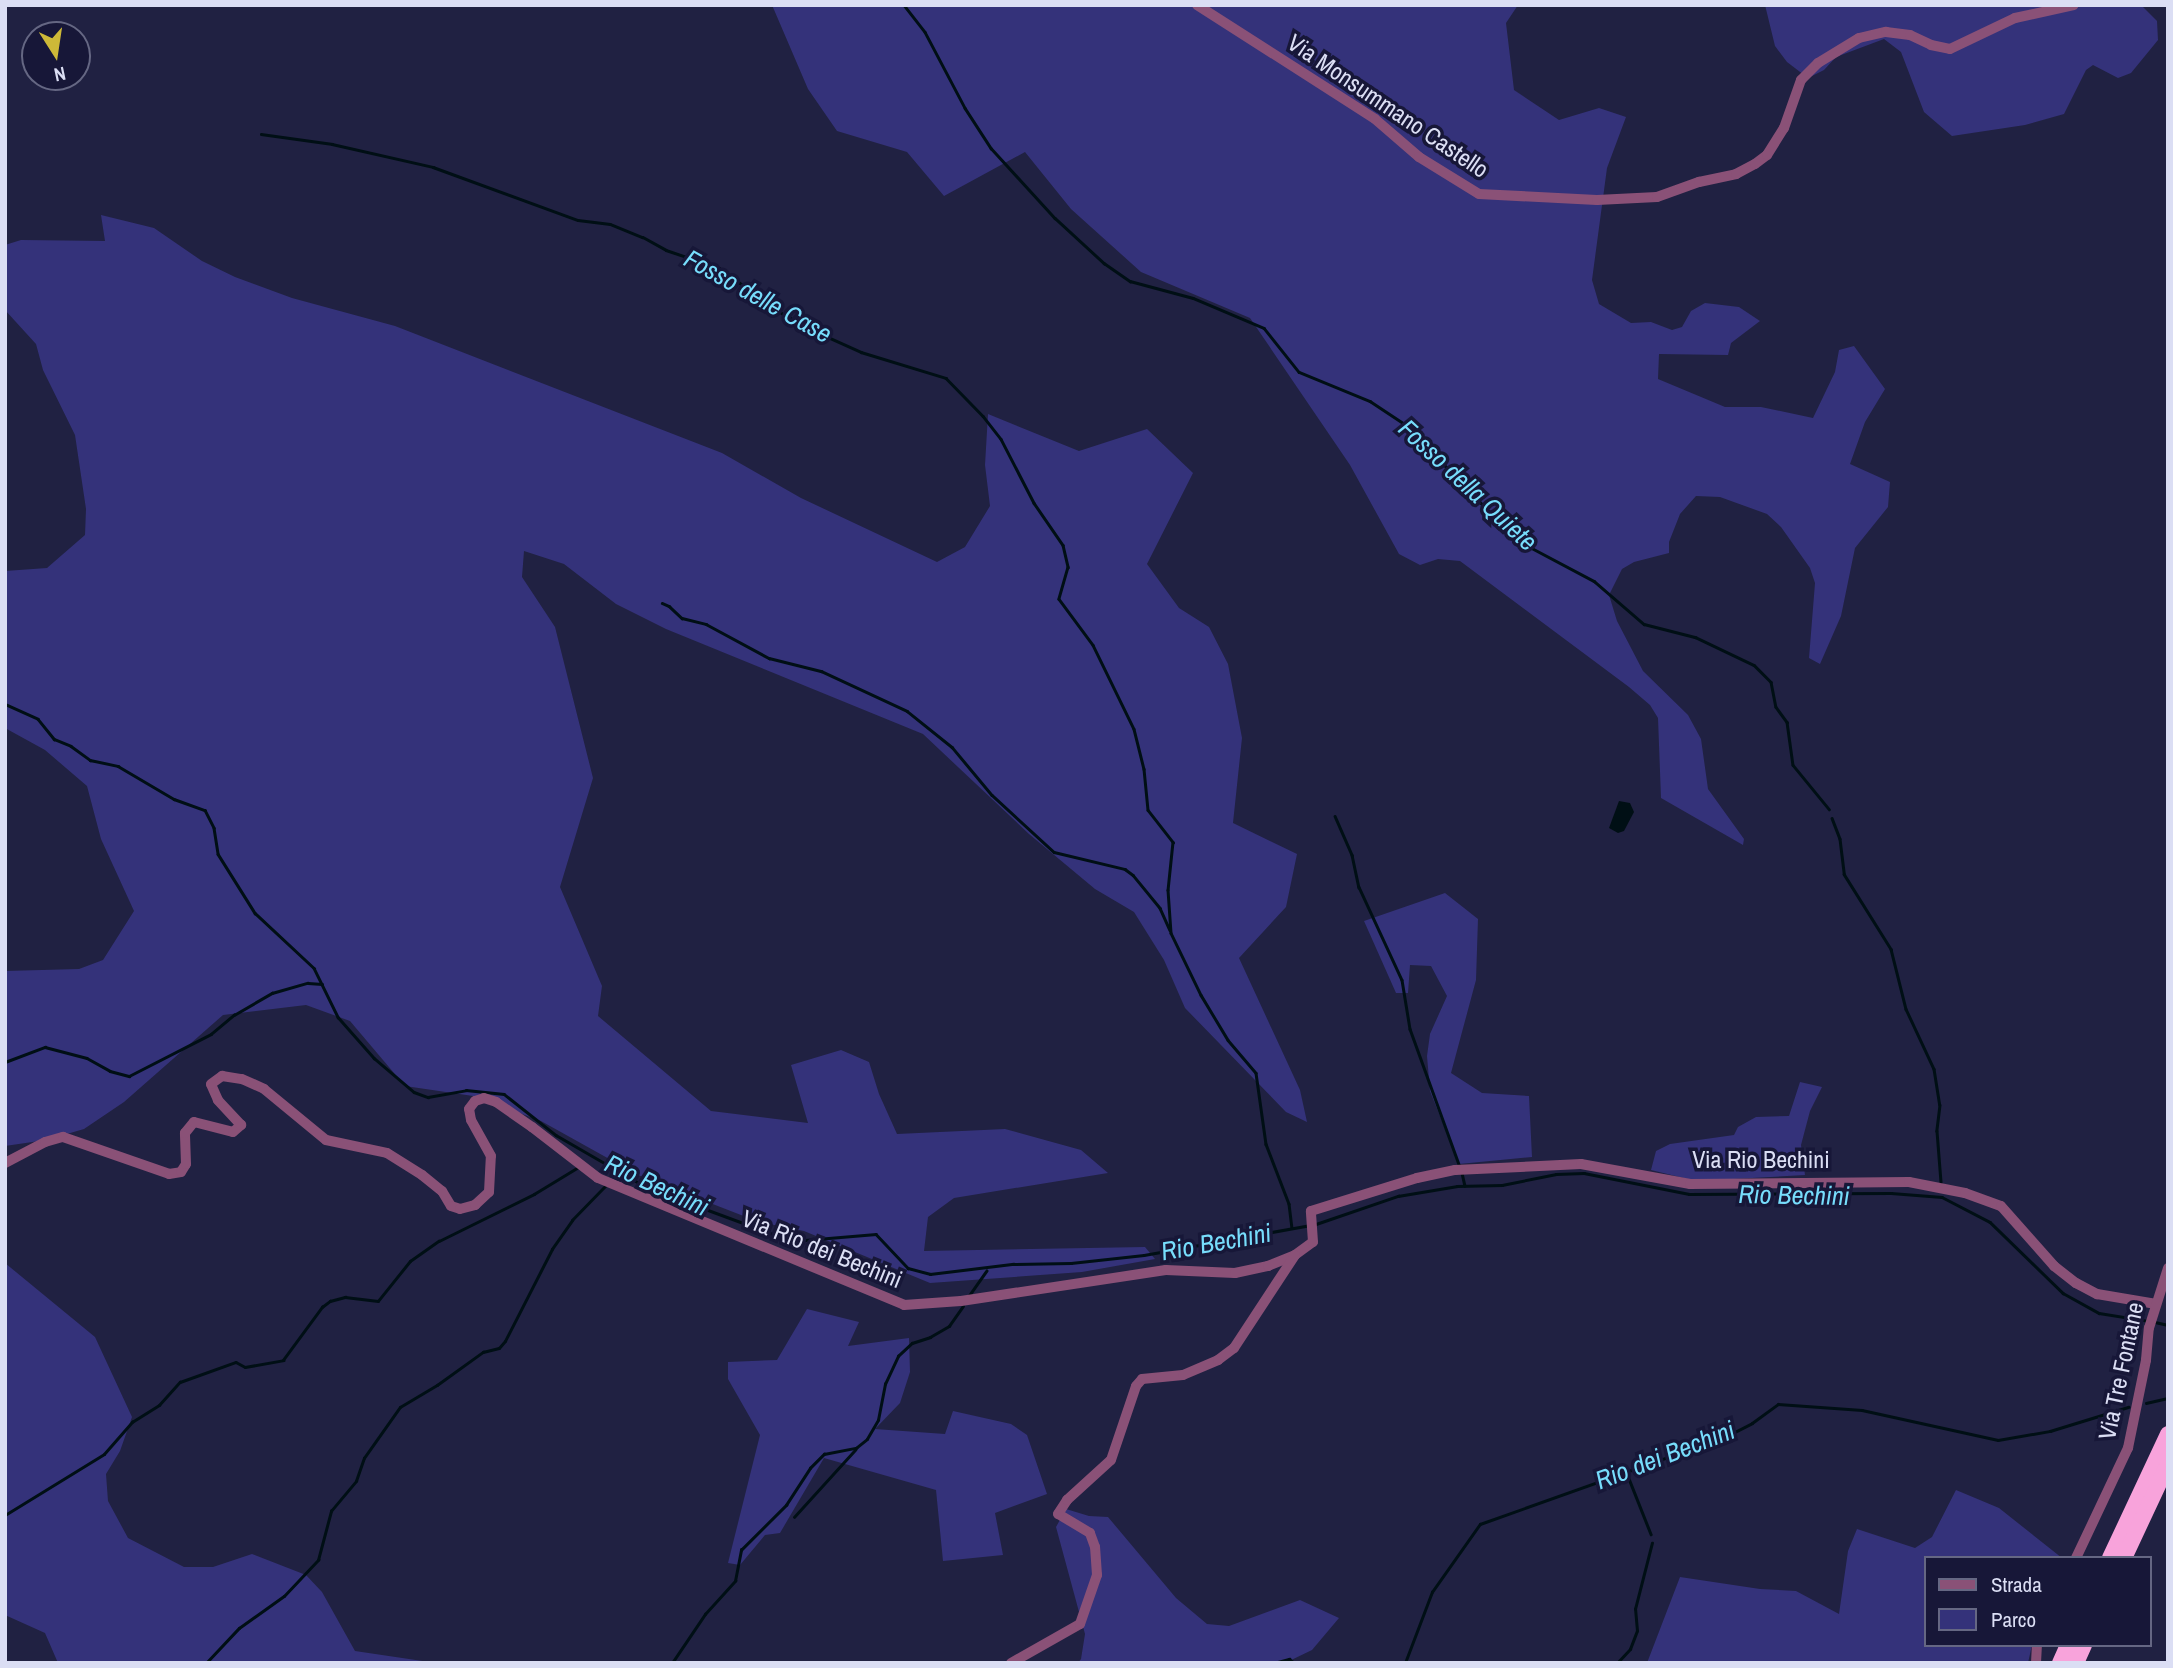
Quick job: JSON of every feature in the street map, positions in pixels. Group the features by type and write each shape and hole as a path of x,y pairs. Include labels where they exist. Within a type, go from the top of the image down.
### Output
{"highway":[{"path":"2111,1556 2168,1434"},
{"path":"2125,1556 2168,1464"},
{"path":"2060,1663 2067,1647"},
{"path":"2076,1663 2083,1647"}],"street":[{"name":"Via Monsummano Castello","path":"1197,5 1375,119 1419,157 1479,194 1597,200 1657,197 1699,181 1736,174 1755,164 1767,155 1784,128 1801,80 1818,63 1859,38 1886,32 1898,33 1950,49 2014,18 2074,5"},
{"name":"Via Rio dei Bechini","path":"5,1163 45,1142 63,1137 169,1174 181,1172 186,1164 185,1133 194,1122 233,1132 241,1125 218,1100 211,1084 222,1076 242,1079 264,1089 326,1140 387,1153 422,1175 442,1191 451,1206 460,1209 475,1205 489,1192 492,1170 491,1156 471,1120 469,1109 475,1101 484,1098 496,1101 598,1178 904,1306 961,1301 1166,1270 1235,1273 1268,1266 1295,1255"},
{"name":"Via Rio Bechini","path":"1295,1255 1313,1242 1311,1211 1455,1170 1581,1164 1690,1184 1909,1182 1965,1193 2001,1206 2054,1266 2076,1283 2097,1294 2154,1309"},
{"path":"1012,1663 1080,1624 1097,1575 1096,1547 1090,1533 1058,1514 1067,1500 1111,1460 1136,1386 1142,1379 1183,1375 1218,1360 1234,1348 1295,1255"},
{"name":"Via Tre Fontane","path":"2077,1556 2128,1448 2146,1360 2149,1328 2168,1268"}],"green space":[{"path":"772,5 1518,5 1506,23 1514,90 1559,120 1599,108 1626,117 1607,168 1592,280 1599,304 1631,323 1651,322 1672,330 1682,327 1691,311 1705,303 1739,307 1760,321 1731,343 1728,355 1659,354 1658,379 1725,407 1761,407 1813,418 1835,372 1839,350 1854,346 1885,389 1865,422 1850,464 1890,482 1888,507 1855,548 1841,616 1820,664 1809,658 1815,583 1810,568 1781,527 1767,514 1720,497 1696,496 1680,514 1669,542 1669,553 1634,562 1622,569 1609,595 1617,621 1643,671 1688,715 1701,739 1708,789 1744,839 1743,845 1661,798 1658,718 1650,705 1629,687 1460,561 1438,559 1420,565 1399,554 1350,465 1250,318 1141,272 1071,209 1025,152 944,196 907,152 837,131 808,89"},
{"path":"1765,5 2141,5 2157,21 2158,40 2131,73 2118,78 2093,65 2086,70 2064,114 2025,125 1952,136 1924,112 1901,52 1884,39 1836,57 1824,70 1808,78 1787,62 1775,46"},
{"path":"101,215 154,228 202,261 235,277 292,298 395,326 722,453 801,498 937,562 965,547 990,506 985,465 988,414 1079,451 1147,429 1193,473 1147,564 1179,608 1209,627 1228,664 1242,738 1233,823 1297,854 1286,907 1239,958 1300,1090 1307,1122 1286,1112 1185,1008 1164,960 1134,912 1095,889 1029,834 923,734 666,629 616,604 564,564 524,551 522,577 555,627 593,778 560,887 602,986 598,1016 711,1111 808,1123 791,1065 841,1050 869,1062 879,1094 897,1134 1005,1129 1081,1150 1108,1173 954,1198 928,1217 924,1251 1145,1247 1155,1259 1082,1272 930,1283 804,1231 759,1222 638,1175 541,1121 473,1096 405,1086 350,1021 306,1005 223,1015 124,1102 84,1129 46,1140 5,1146 5,971 79,969 103,960 134,911 101,839 87,786 45,750 5,728 5,571 47,568 85,535 86,509 75,435 43,370 36,344 5,310 5,245 21,240 105,241"},
{"path":"1445,893 1478,919 1476,980 1451,1073 1482,1093 1529,1096 1532,1157 1459,1164 1430,1091 1427,1056 1430,1034 1447,996 1431,966 1410,965 1408,993 1396,993 1364,921"},
{"path":"1800,1082 1822,1087 1810,1111 1801,1145 1805,1175 1696,1181 1651,1170 1656,1151 1670,1144 1734,1135 1738,1127 1756,1117 1789,1116"},
{"path":"5,1263 95,1337 132,1417 120,1451 106,1474 108,1501 128,1538 184,1567 213,1567 252,1554 306,1575 322,1592 355,1651 436,1663 58,1663 45,1633 5,1615"},
{"path":"807,1309 859,1322 848,1346 909,1338 910,1372 900,1403 875,1429 945,1434 953,1411 1011,1424 1027,1435 1047,1494 995,1513 1003,1555 943,1561 936,1490 824,1458 780,1533 765,1535 740,1565 728,1563 760,1435 728,1379 728,1362 777,1360"},
{"path":"1956,1490 1999,1508 2059,1556 1924,1556 1924,1647 2032,1647 2028,1663 1647,1663 1680,1577 1760,1589 1796,1591 1839,1614 1848,1551 1857,1529 1915,1548 1932,1537"},
{"path":"1066,1509 1089,1516 1108,1517 1176,1598 1207,1624 1229,1626 1300,1600 1339,1618 1312,1650 1285,1663 1078,1663 1085,1634 1056,1527"}],"shaded area":[{"path":"1619,801 1630,803 1634,812 1624,831 1618,833 1609,828"}],"waterway":[{"name":"Fosso della Quiete","path":"904,5 925,32 965,108 991,148 1055,218 1104,263 1130,281 1193,298 1264,328 1299,372 1370,401 1406,425 1504,527 1528,546 1594,581 1644,624 1695,637 1754,665 1771,682 1776,707 1787,722 1793,765 1829,809"},
{"name":"Fosso delle Case","path":"261,134 332,144 433,167 578,220 610,224 643,237 666,250 719,268 783,314 821,334 861,352 946,378 983,416 1001,439 1034,503 1063,545 1068,567 1059,599 1093,645 1134,729 1144,769 1148,810 1173,842 1168,890 1171,933 1201,995 1228,1040 1256,1073 1266,1144 1289,1204 1292,1228"},
{"path":"662,603 682,618 706,624 769,658 821,671 907,711 952,747 992,795 1054,852 1125,869 1133,875 1160,908 1170,930"},
{"name":"Rio Bechini","path":"5,704 38,719 54,739 71,746 90,760 118,766 174,799 205,810 214,828 218,854 255,913 314,968 338,1017 374,1058 414,1092 428,1097 466,1090 504,1094 556,1135 646,1187 776,1235 805,1240 876,1234 908,1268 930,1274 1013,1264 1071,1263 1144,1255 1310,1225"},
{"path":"1335,816 1352,855 1359,887 1402,980 1410,1029 1460,1167"},
{"name":"Fosso della Quiete","path":"1832,818 1840,839 1844,874 1891,949 1906,1009 1934,1069 1940,1105 1937,1131 1941,1182"},
{"path":"5,1062 45,1047 87,1058 110,1071 129,1076 211,1034 234,1015 272,993 308,983 322,984"},
{"path":"5,1515 104,1454 132,1422 159,1405 180,1382 236,1362 245,1367 283,1360 322,1307 330,1301 345,1297 378,1301 410,1261 439,1241 534,1194 577,1168"},
{"path":"1462,1173 1465,1186"},
{"name":"Rio Bechini","path":"1316,1224 1398,1196 1457,1186 1502,1185 1556,1174 1584,1173 1689,1194 1891,1193 1942,1197 1990,1222 2063,1293 2099,1313 2149,1321"},
{"path":"206,1663 239,1628 284,1596 318,1560 331,1511 356,1481 364,1458 400,1407 483,1352 499,1348 505,1341 552,1249 572,1220 606,1185"},
{"path":"968,1297 986,1271"},
{"path":"672,1663 705,1614 735,1581 741,1550 786,1505 810,1468 824,1454 856,1448 867,1439 878,1420 885,1384 898,1356 912,1343 949,1326 963,1306"},
{"name":"Rio Bechini","path":"2155,1322 2168,1325"},
{"name":"Rio dei Bechini","path":"2146,1403 2168,1398"},
{"name":"Rio dei Bechini","path":"1405,1663 1432,1592 1480,1524 1725,1437 1752,1423 1778,1404 1862,1410 1998,1440 2050,1431 2128,1407"},
{"path":"794,1517 855,1450"},
{"path":"1626,1471 1651,1534"},
{"path":"1617,1663 1630,1649 1637,1631 1635,1609 1652,1543"},
{"path":"1274,1663 1289,1659 1295,1663"}]}
